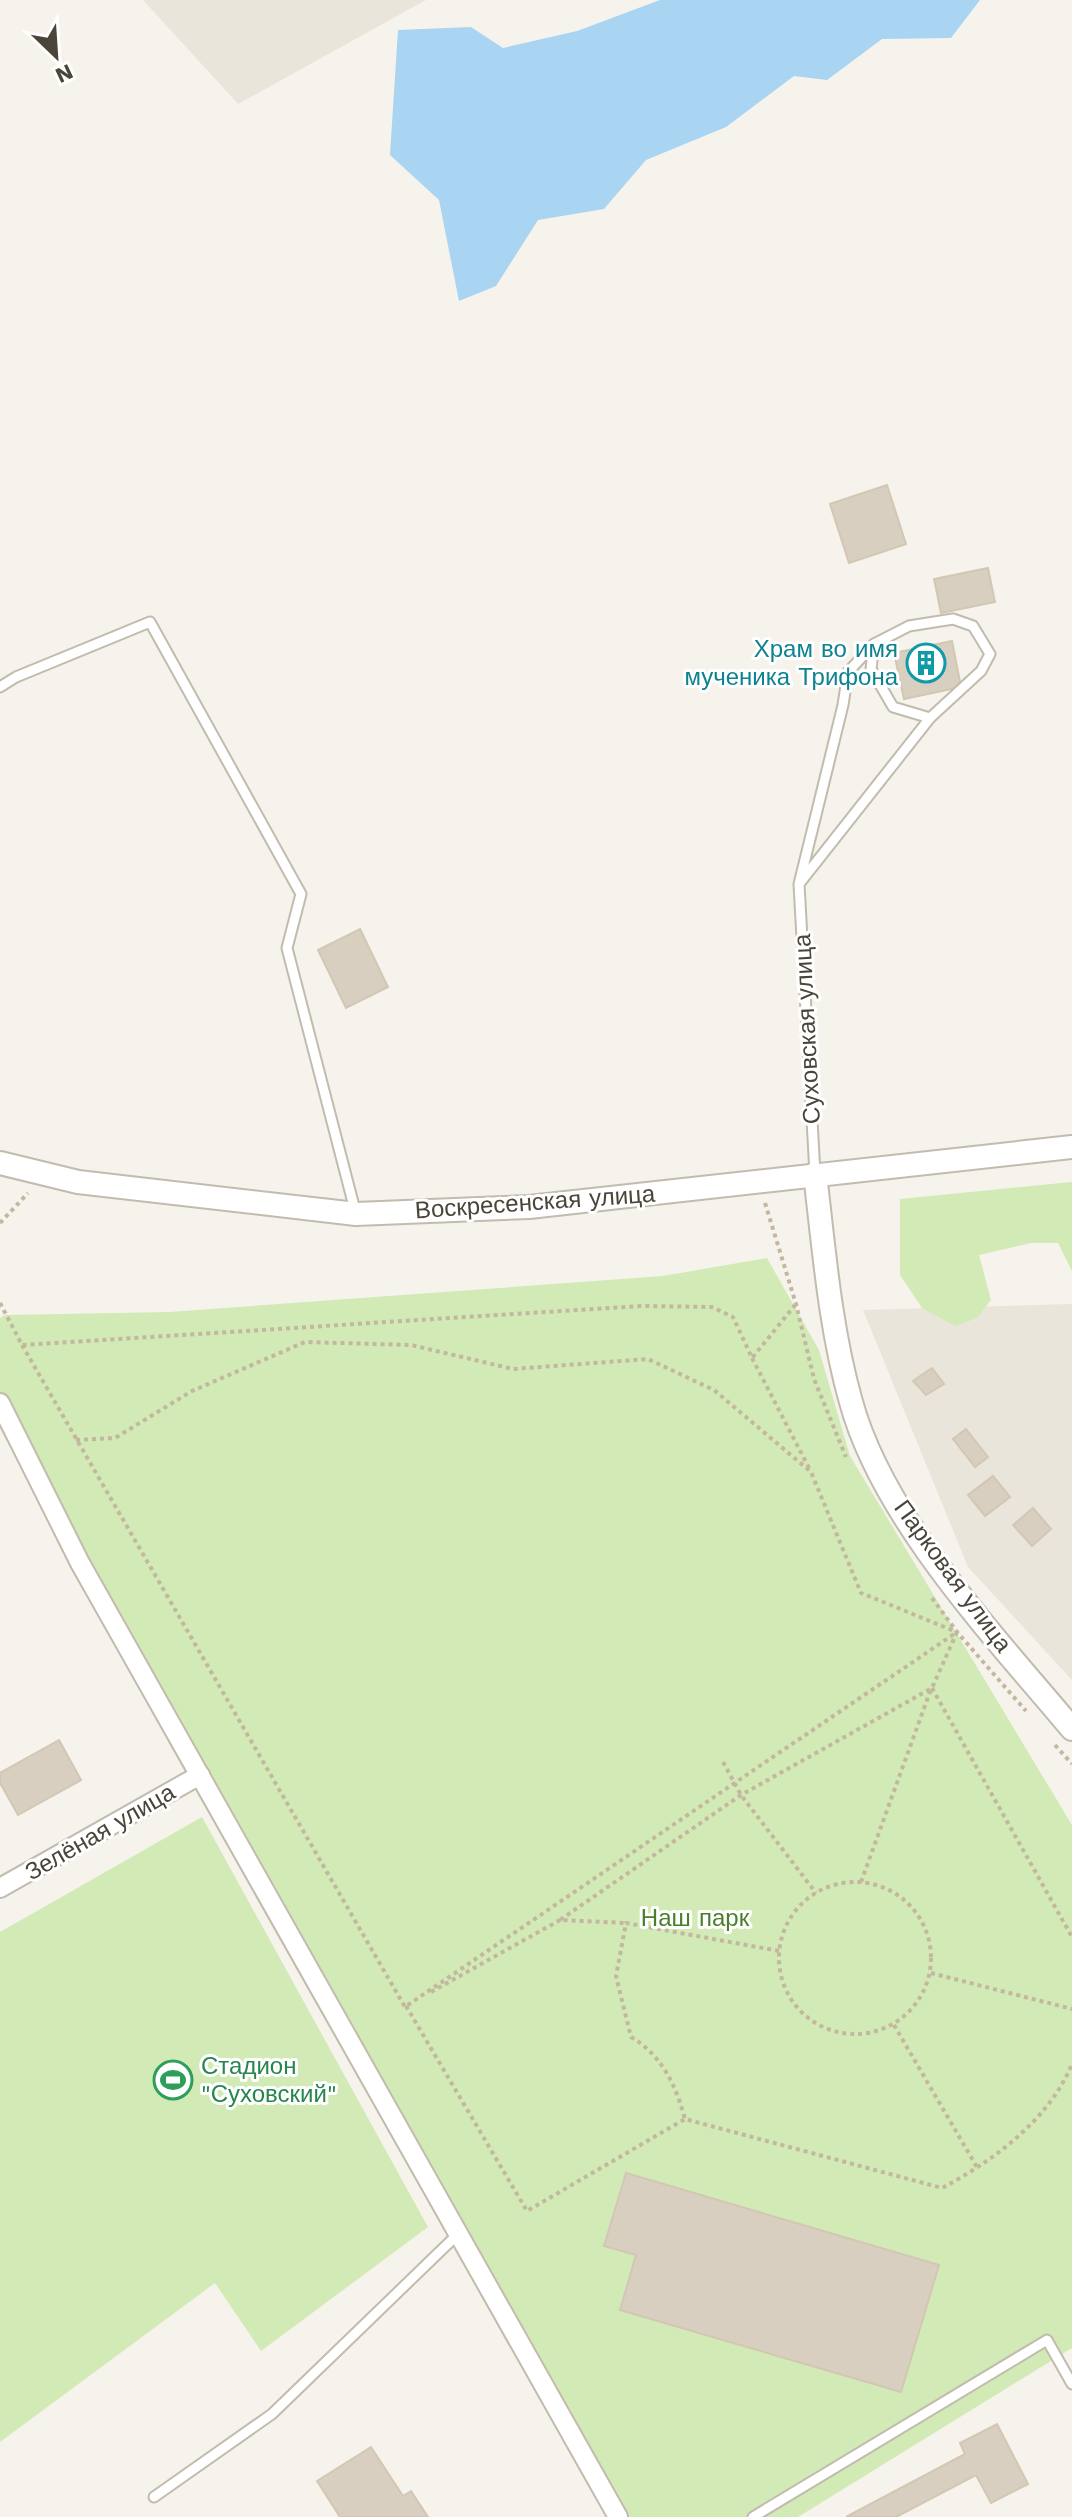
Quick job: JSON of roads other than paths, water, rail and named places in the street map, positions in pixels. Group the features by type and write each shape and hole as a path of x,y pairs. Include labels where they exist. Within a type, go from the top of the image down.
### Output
{"street":[{"name":"Воскресенская улица","path":"0,1163 78,1182 356,1214 529,1207 1072,1147"},
{"name":"Парковая улица","path":"815,1174 841,1358 852,1405 869,1447 898,1503 935,1559 975,1614 1072,1729"},
{"path":"0,1403 80,1563 618,2517"},
{"name":"Зелёная улица","path":"0,1888 200,1775"}],"lane":[{"path":"799,884 930,718 981,671 990,654 984,641 973,626 953,619 909,626 874,644 871,669 893,707 930,718"},
{"path":"0,687 16,677 150,622 301,894 287,948 356,1214"},
{"name":"Суховская улица","path":"815,1174 799,884 843,705 848,672 874,644"},
{"path":"154,2497 272,2414 458,2234"},
{"path":"753,2517 1047,2340 1072,2384"}],"water":[{"path":"660,0 980,0 951,38 882,39 827,80 794,76 726,127 646,160 604,209 538,220 496,286 459,301 439,200 390,155 398,30 471,27 503,48 577,31"}],"place":[{"name":"Храм во имя мученика Трифона","path":"926,663"},
{"name":"Стадион \"Суховский\"","path":"173,2080"}],"park label":[{"name":"Наш парк","path":"695,1918"}]}
